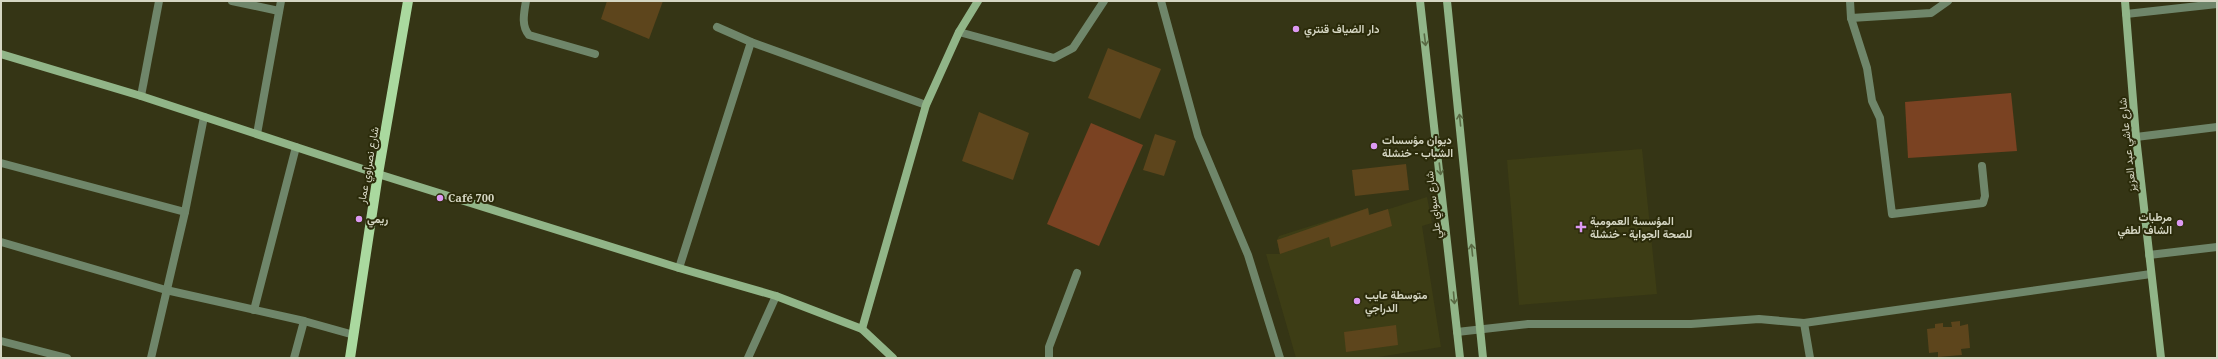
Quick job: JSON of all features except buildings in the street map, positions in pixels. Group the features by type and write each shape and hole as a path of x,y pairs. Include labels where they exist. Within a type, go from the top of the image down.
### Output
{"main road":[{"name":"شارع نصراوي عمار","path":"350,358 378,174 408,1"},
{"path":"862,329 926,105 959,32 978,1"},
{"name":"شارع سواي علي","path":"1420,1 1460,358"},
{"path":"1448,1 1482,358"},
{"name":"شارع عاشي عبد العزيز","path":"2125,1 2136,137 2161,358"},
{"path":"1,54 141,96 378,174 679,268 776,296 862,329 893,358"}],"street":[{"path":"141,96 159,1"},
{"path":"232,1 279,11"},
{"path":"257,134 281,1"},
{"path":"526,1 524,22 525,29 529,35 595,54"},
{"path":"959,32 1054,58 1073,48 1104,1"},
{"path":"1161,1 1198,136 1248,255 1280,358"},
{"path":"1850,1 1851,18 1868,68 1872,101 1880,118 1892,214 1983,203 1985,196 1982,166"},
{"path":"1851,18 1931,13 1948,1"},
{"path":"2126,14 2217,4"},
{"path":"717,27 752,42 926,105"},
{"path":"679,268 752,42"},
{"path":"151,358 185,212 204,117"},
{"path":"2136,137 2217,128"},
{"path":"254,310 296,147"},
{"path":"1,163 185,212"},
{"path":"1,242 166,290 304,321 354,335"},
{"path":"2149,255 2217,248"},
{"path":"1049,358 1049,347 1077,273"},
{"path":"1457,332 1528,324 1690,324 1758,319 1804,323 2151,274"},
{"path":"748,358 776,296"},
{"path":"294,358 304,321"},
{"path":"1804,323 1810,358"},
{"path":"1,341 67,358"}],"shaded area":[{"path":"2011,93 2017,151 1908,158 1905,102"},
{"path":"1091,123 1143,145 1099,246 1047,224"},
{"name":"المؤسسة العمومية للصحة الجواية - خنشلة","path":"1642,149 1657,294 1519,305 1507,160"},
{"name":"متوسطة عايب الدراجي","path":"1427,197 1432,223 1422,226 1441,347 1372,358 1296,358 1266,254 1280,254 1277,240 1279,236 1368,208 1370,215"}],"place":[{"name":"دار الضياف قنتري","path":"1296,29"},
{"name":"ديوان مؤسسات الشباب - خنشلة","path":"1374,146"},
{"name":"Café 700","path":"440,198"},
{"name":"ريمي","path":"359,219"},
{"name":"مرطبات الشاف لطفي","path":"2180,223"},
{"name":"المؤسسة العمومية للصحة الجواية - خنشلة","path":"1581,227"},
{"name":"متوسطة عايب الدراجي","path":"1357,301"}]}
